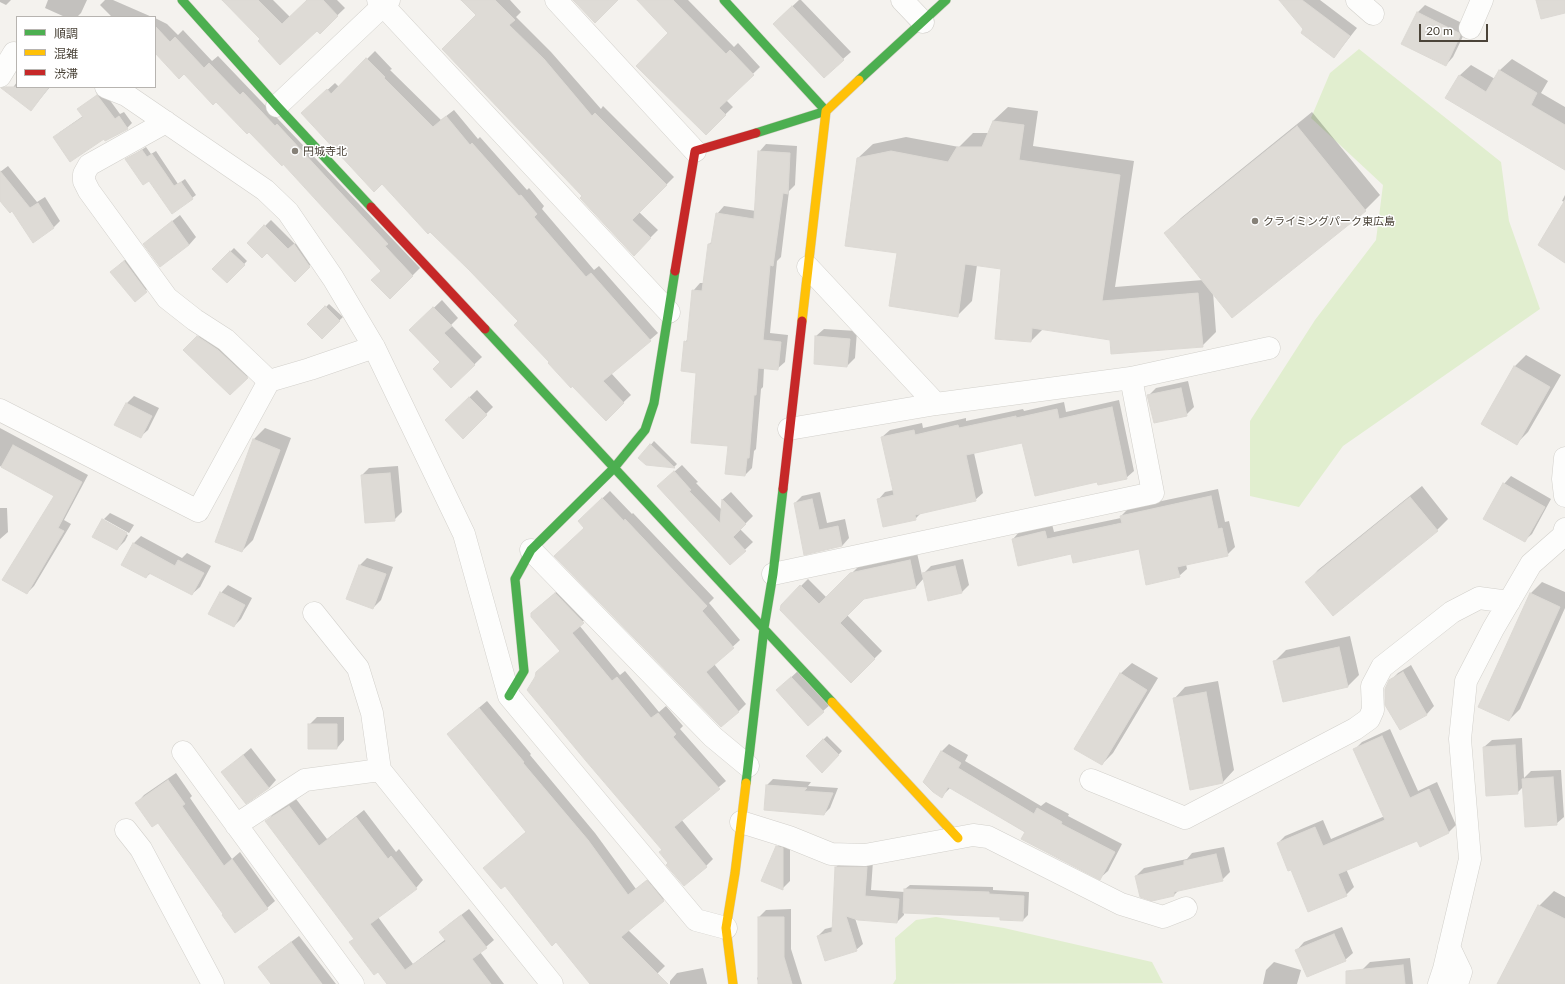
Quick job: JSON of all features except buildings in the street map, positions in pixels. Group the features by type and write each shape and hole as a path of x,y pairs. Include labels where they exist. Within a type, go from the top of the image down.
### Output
{"street":[{"path":"182,0 277,106 958,838"},
{"path":"556,0 695,151"},
{"path":"724,0 826,111 773,574 764,628 741,822 726,928 733,984"},
{"path":"902,0 923,22"},
{"path":"919,0 923,22"},
{"path":"695,151 826,111 946,0"},
{"path":"1470,28 1482,0"},
{"path":"277,106 383,2 669,312"},
{"path":"0,76 10,52"},
{"path":"108,88 126,95 265,190 288,212 333,278 374,346 464,534 509,696 696,920 726,928"},
{"path":"166,122 89,166 84,174 84,181 89,191 167,298 226,340 268,381"},
{"path":"509,696 524,671 516,579 531,550 614,468 644,430 652,410 695,151"},
{"path":"808,267 936,404"},
{"path":"0,410 198,511 268,381 310,369 374,346"},
{"path":"789,429 936,404 1131,378 1269,348"},
{"path":"773,574 1153,494 1131,378"},
{"path":"1565,458 1563,479 1565,496"},
{"path":"1439,984 1470,859 1460,739 1466,681 1530,564 1564,534"},
{"path":"531,550 713,737 748,766"},
{"path":"1091,780 1185,818 1355,728 1369,719 1373,710 1372,686 1382,667 1452,612 1479,598 1509,602"},
{"path":"314,613 358,668 372,713 380,770 552,984"},
{"path":"183,752 353,984"},
{"path":"236,825 305,780 380,770"},
{"path":"741,822 832,854 865,855 974,835 988,837 1121,904 1163,917 1186,908"},
{"path":"126,830 141,849 212,984"},
{"path":"1449,947 1461,972 1457,984"}],"green space":[{"path":"1359,49 1501,162 1509,221 1540,309 1343,446 1299,507 1250,496 1250,421 1315,320 1376,240 1383,185 1311,118 1330,73"},
{"path":"936,917 1004,928 1152,962 1163,983 893,984 896,979 895,938 916,920"}],"traffic: fast":[{"path":"182,0 277,106 371,207"},
{"path":"724,0 826,111 756,133"},
{"path":"859,80 946,0"},
{"path":"509,696 524,671 515,579 531,550 614,468 645,430 654,403 675,271"},
{"path":"485,329 832,702"},
{"path":"746,783 764,628 773,574 783,489"}],"traffic: slow":[{"path":"802,321 826,111 859,80"},
{"path":"832,702 958,838"},
{"path":"733,984 726,928 735,873 746,783"}],"traffic: jam":[{"path":"675,271 695,151 756,133"},
{"path":"371,207 485,329"},
{"path":"783,489 802,321"}],"place":[{"name":"円城寺北","path":"295,151"},
{"name":"クライミングパーク東広島","path":"1255,221"}]}
